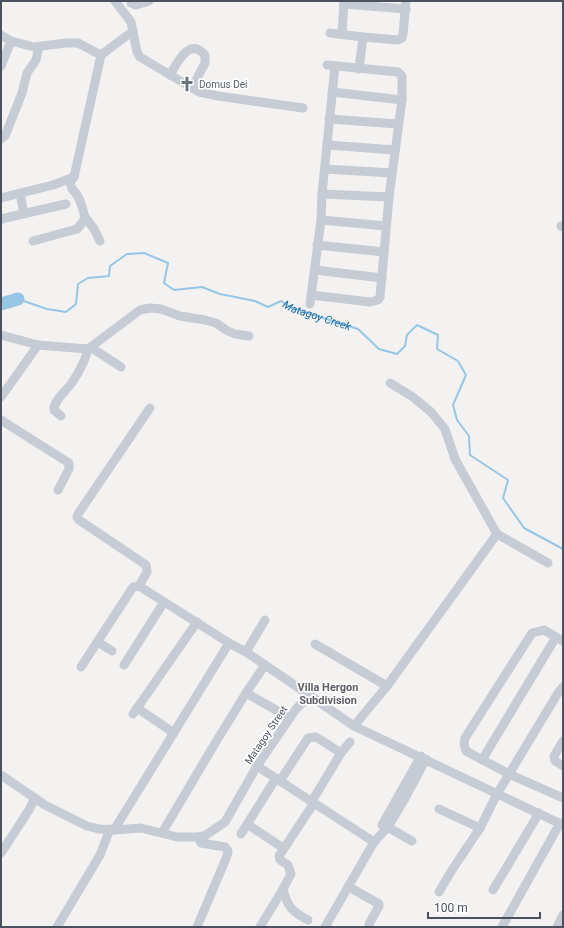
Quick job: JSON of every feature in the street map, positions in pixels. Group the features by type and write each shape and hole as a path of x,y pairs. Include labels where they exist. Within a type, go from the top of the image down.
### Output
{"street":[{"path":"115,1 125,13 132,27 137,52 140,57 199,92 303,108"},
{"path":"131,1 131,3 136,5 149,1"},
{"path":"330,33 398,40 402,38 406,5 344,2 342,34"},
{"path":"100,241 94,229 85,217 81,201 76,192 72,189 70,182 74,177 101,55 132,27"},
{"path":"1,35 11,41 27,46 39,47 66,42 78,42 101,55"},
{"path":"359,69 363,37"},
{"path":"1,66 11,41"},
{"path":"1,139 5,136 22,93 27,73 36,60 39,47"},
{"path":"170,75 181,57 188,51 195,48 201,51 205,55 205,63 192,88"},
{"path":"331,65 359,69 392,71 398,72 402,76 402,100 389,197 380,297 375,302 311,300 321,220 322,194 332,92 331,65"},
{"path":"332,92 402,100"},
{"path":"329,119 398,124"},
{"path":"327,145 395,150"},
{"path":"325,169 392,173"},
{"path":"1,198 53,185 74,177"},
{"path":"20,193 24,214"},
{"path":"322,194 389,197"},
{"path":"1,219 66,204"},
{"path":"33,241 77,229 85,217"},
{"path":"321,220 386,226"},
{"path":"317,245 384,252"},
{"path":"315,270 382,278"},
{"path":"61,416 54,410 54,406 71,384 90,349 140,310 150,308 161,309 180,316 216,323 235,334 249,336"},
{"path":"1,335 38,345 90,349 121,367"},
{"path":"1,397 38,345"},
{"path":"390,383 413,396 425,406 445,429 455,459 497,534 548,563"},
{"path":"139,586 147,572 146,565 79,520 77,517 150,408"},
{"path":"1,420 70,463 58,490"},
{"path":"354,726 387,686 497,534"},
{"path":"82,667 133,587 139,586 228,643 246,652 354,726 561,824 502,927"},
{"path":"124,665 164,602"},
{"path":"246,652 265,620"},
{"path":"174,733 135,711 197,622"},
{"path":"482,760 559,639 544,630 532,633 465,738 464,744 466,751 482,760 509,774 563,798"},
{"path":"98,642 112,651"},
{"path":"57,927 100,855 112,830 174,733 228,643"},
{"path":"315,644 387,686"},
{"path":"162,833 214,745 265,665"},
{"path":"439,892 480,828 497,794 563,687"},
{"path":"246,693 290,718"},
{"name":"Matagoy Street","path":"1,774 45,805 87,826 112,830 141,828 177,837 198,837 206,835 225,822 257,766 290,718 301,704 312,697"},
{"path":"241,834 308,738 316,737 341,753"},
{"path":"563,741 554,756 555,761 563,766"},
{"path":"260,927 291,874 288,865 280,860 279,856 313,802 341,753 350,742"},
{"path":"325,927 385,826 423,758"},
{"path":"257,766 376,840"},
{"path":"1,853 29,810 35,798"},
{"path":"439,809 480,828"},
{"path":"493,890 539,813"},
{"path":"247,824 283,848"},
{"path":"385,826 412,841"},
{"path":"197,927 228,851 225,847 201,842 198,837"},
{"path":"349,886 378,904 379,906 369,924"},
{"path":"283,889 288,905 294,912 308,920"},
{"path":"558,927 563,915"}],"waterway":[{"name":"Matagoy Creek","path":"18,299 47,309 66,312 76,304 78,284 88,278 109,276 110,266 127,254 144,253 168,263 164,283 174,290 202,287 220,294 255,301 268,307 281,301 292,308 358,329 379,349 397,354 405,346 407,335 417,325 438,335 437,349 458,361 466,375 453,405 457,420 469,436 470,455 508,480 503,498 524,528 563,549"},
{"name":"Matagoy Creek","path":"1,304 18,299"}],"place":[{"name":"Domus Dei","path":"187,84"}],"district":[{"name":"Villa Hergon Subdivision","path":"328,693"}]}
